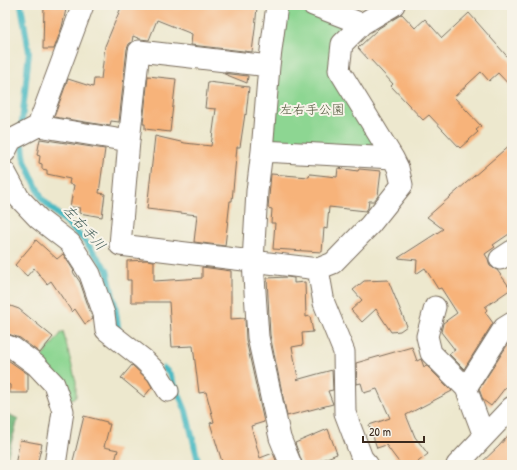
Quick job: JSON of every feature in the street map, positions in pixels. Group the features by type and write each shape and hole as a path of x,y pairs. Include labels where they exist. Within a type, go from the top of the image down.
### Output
{"street":[{"path":"83,5 23,136 129,141"},
{"path":"277,5 269,66 257,191 253,262 258,337 280,438 291,465"},
{"path":"313,5 362,24"},
{"path":"269,66 139,51 120,245 318,269 333,263 370,225 402,184 398,168 393,158 338,70 342,44 362,24 394,5"},
{"path":"262,151 393,158"},
{"path":"5,172 19,198 38,219 70,244 90,274 104,314 106,330 143,359 156,373 168,391"},
{"path":"318,269 324,303 344,352 345,413 362,458 368,465"},
{"path":"436,307 428,336 431,353 466,388 484,436"},
{"path":"466,388 504,328 512,323"},
{"path":"5,345 13,348 36,365 54,384 63,411 55,465"},
{"path":"457,465 512,407"}],"green space":[{"name":"左右手公園","path":"294,6 341,23 345,31 336,40 380,146 374,155 277,143 270,134 287,10"},
{"path":"63,331 76,382 76,397 65,402 41,358"},
{"path":"5,412 18,419 5,465"}],"building":[{"path":"44,5 67,5 62,27 54,49 43,49"},
{"path":"122,5 234,5 257,7 252,52 191,45 192,34 157,20 149,40 140,39 133,36 132,42 129,44 127,49 119,122 111,121 110,126 54,117 68,79 93,87 94,79 101,79 105,46"},
{"path":"469,13 512,62 512,88 498,73 489,81 481,72 454,97 481,126 476,130 478,132 460,148 429,115 423,120 391,86 393,84 358,48 379,28 402,14 415,28 425,19 442,38"},
{"path":"222,73 248,76 247,83"},
{"path":"148,76 176,79 170,132 145,129 145,124 143,124"},
{"path":"208,82 249,87 240,147 237,147 232,201 230,201 225,246 194,242 197,215 147,209 155,136 185,143 211,146 216,109 205,108"},
{"path":"40,139 105,149 99,193 105,194 102,217 79,213 80,208 70,207 74,185 69,184 70,179 47,174 47,170 42,169 42,164 39,163 40,156 37,155"},
{"path":"512,143 512,232 493,245 495,247 485,254 490,266 497,270 511,289 485,307 487,310 485,312 493,323 464,369 449,354 455,350 441,332 443,323 457,313 441,288 438,289 425,268 416,274 417,260 398,258 443,229 427,217"},
{"path":"338,168 358,171 359,169 381,171 378,196 374,201 369,201 366,211 329,207 327,229 324,228 322,252 273,249 275,223 271,223 272,209 268,208 271,174 309,177 310,174 337,177"},
{"path":"36,240 57,259 63,254 80,282 93,319 85,324 75,309 72,312 51,281 47,284 34,268 27,276 15,265"},
{"path":"127,261 154,261 154,281 202,278 202,267 231,271 231,319 245,318 246,340 264,422 251,426 260,458 273,453 278,465 223,465 210,423 214,422 206,392 199,393 193,346 172,347 169,302 131,302 131,280 127,280"},
{"path":"267,278 294,278 294,283 305,282 306,317 310,316 313,332 302,333 303,345 292,347 298,378 296,380 332,370 333,390 328,391 333,404 287,416 270,335"},
{"path":"388,280 407,326 400,331 391,332 376,309 362,322 351,310 362,300 353,290 364,281"},
{"path":"5,304 19,309 53,337 40,353 20,338 5,333"},
{"path":"508,344 512,350 512,379 491,406 483,400 479,389"},
{"path":"412,347 417,361 421,359 424,367 427,366 452,391 406,415 415,437 428,454 414,465 401,465 386,445 377,448 369,425 390,418 377,389 364,393 361,383 357,384 356,363"},
{"path":"5,358 28,374 28,393 10,393 10,385 5,383"},
{"path":"132,365 148,380 152,387 144,397 121,378"},
{"path":"84,416 110,424 104,447 118,450 114,465 72,465"},
{"path":"328,429 337,454 309,465 303,465 295,443"},
{"path":"512,431 512,465 479,465 499,446"},
{"path":"20,440 42,444 37,465 15,465"}],"waterway":[{"name":"左右手川","path":"21,5 29,52 21,131 25,161 42,199 86,242 107,270 115,305 119,334"},
{"name":"左右手川","path":"164,368 170,374 186,411 199,465"}]}
